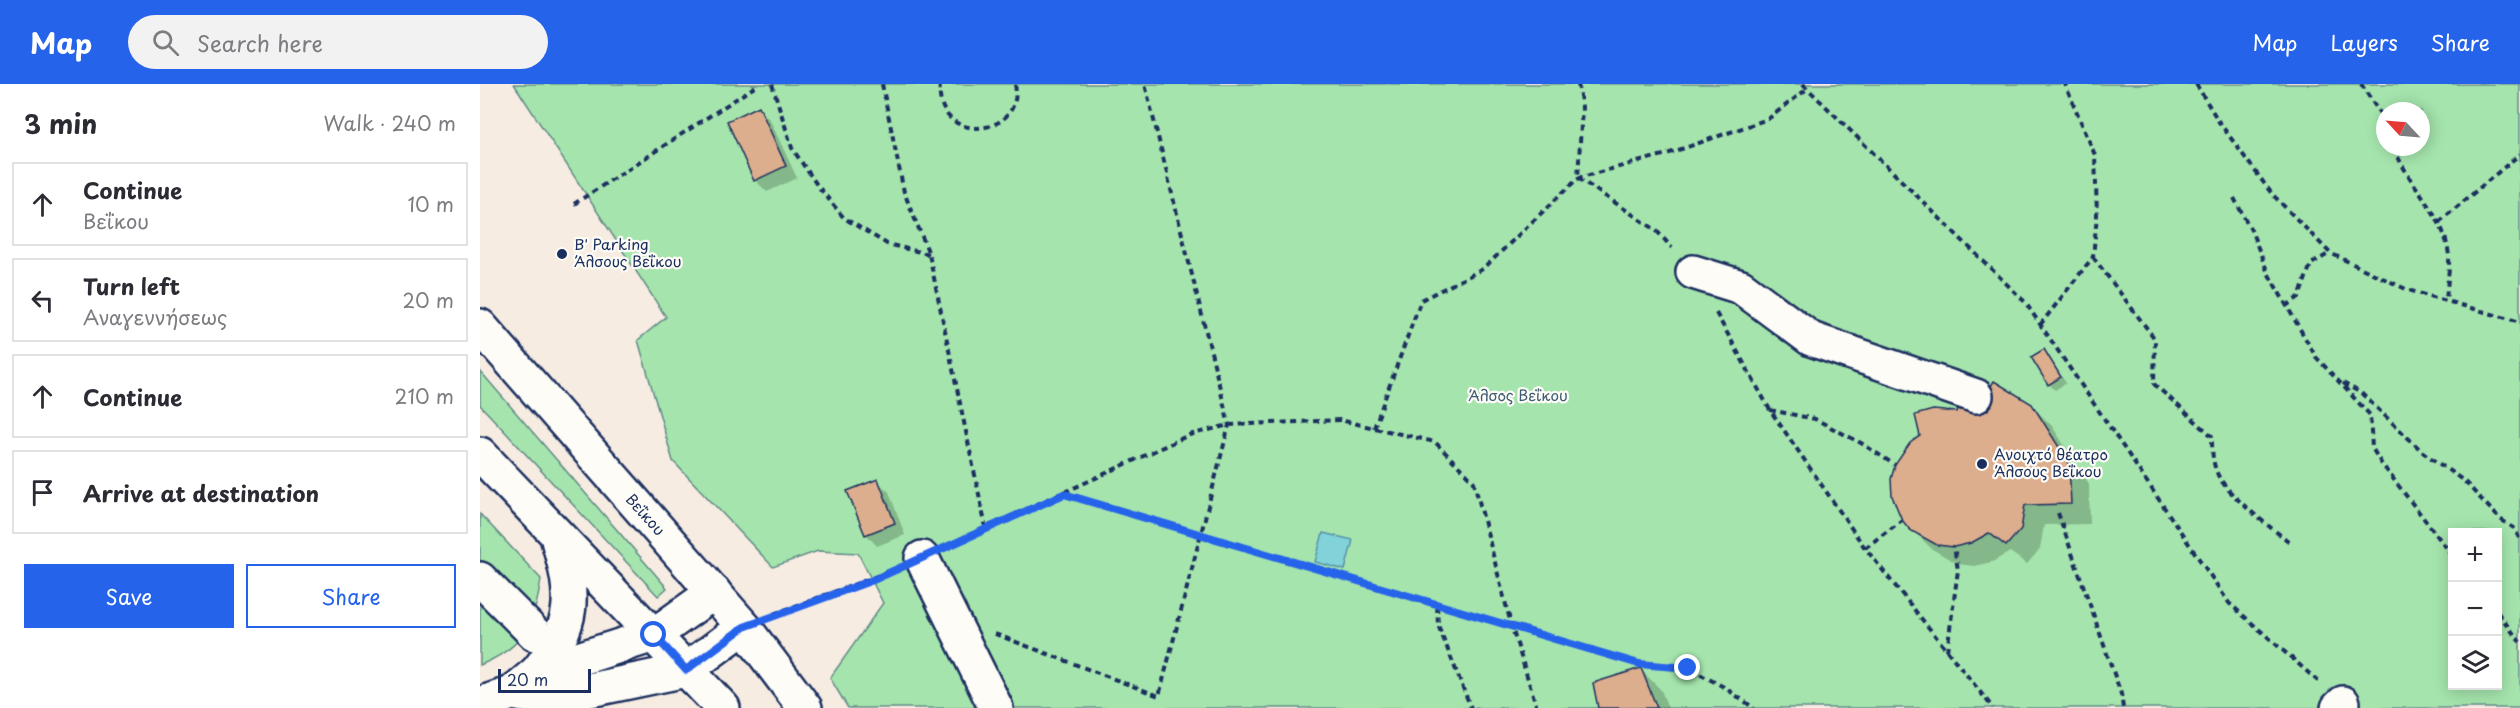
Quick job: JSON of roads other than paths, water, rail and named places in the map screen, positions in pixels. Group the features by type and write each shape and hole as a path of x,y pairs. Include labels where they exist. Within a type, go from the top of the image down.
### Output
{"street":[{"path":"1693,272 1741,287 1811,339 1976,396"},
{"name":"Βεΐκου","path":"480,326 744,627 805,708"},
{"path":"480,454 723,708"},
{"path":"480,704 512,693 537,672 555,649 568,617 569,577 557,535"},
{"path":"922,558 996,708"},
{"path":"480,579 535,634"},
{"path":"537,672 654,635 714,592"},
{"path":"512,693 547,699 686,670 744,627"}],"water":[{"path":"1323,533 1353,540 1345,570 1315,562"}],"place":[{"name":"Β' Parking Άλσους Βεΐκου","path":"562,254"},
{"name":"Ανοιχτό θέατρο Άλσους Βεΐκου","path":"1982,464"}],"park label":[{"name":"Άλσος Βεΐκου","path":"1518,396"}]}
